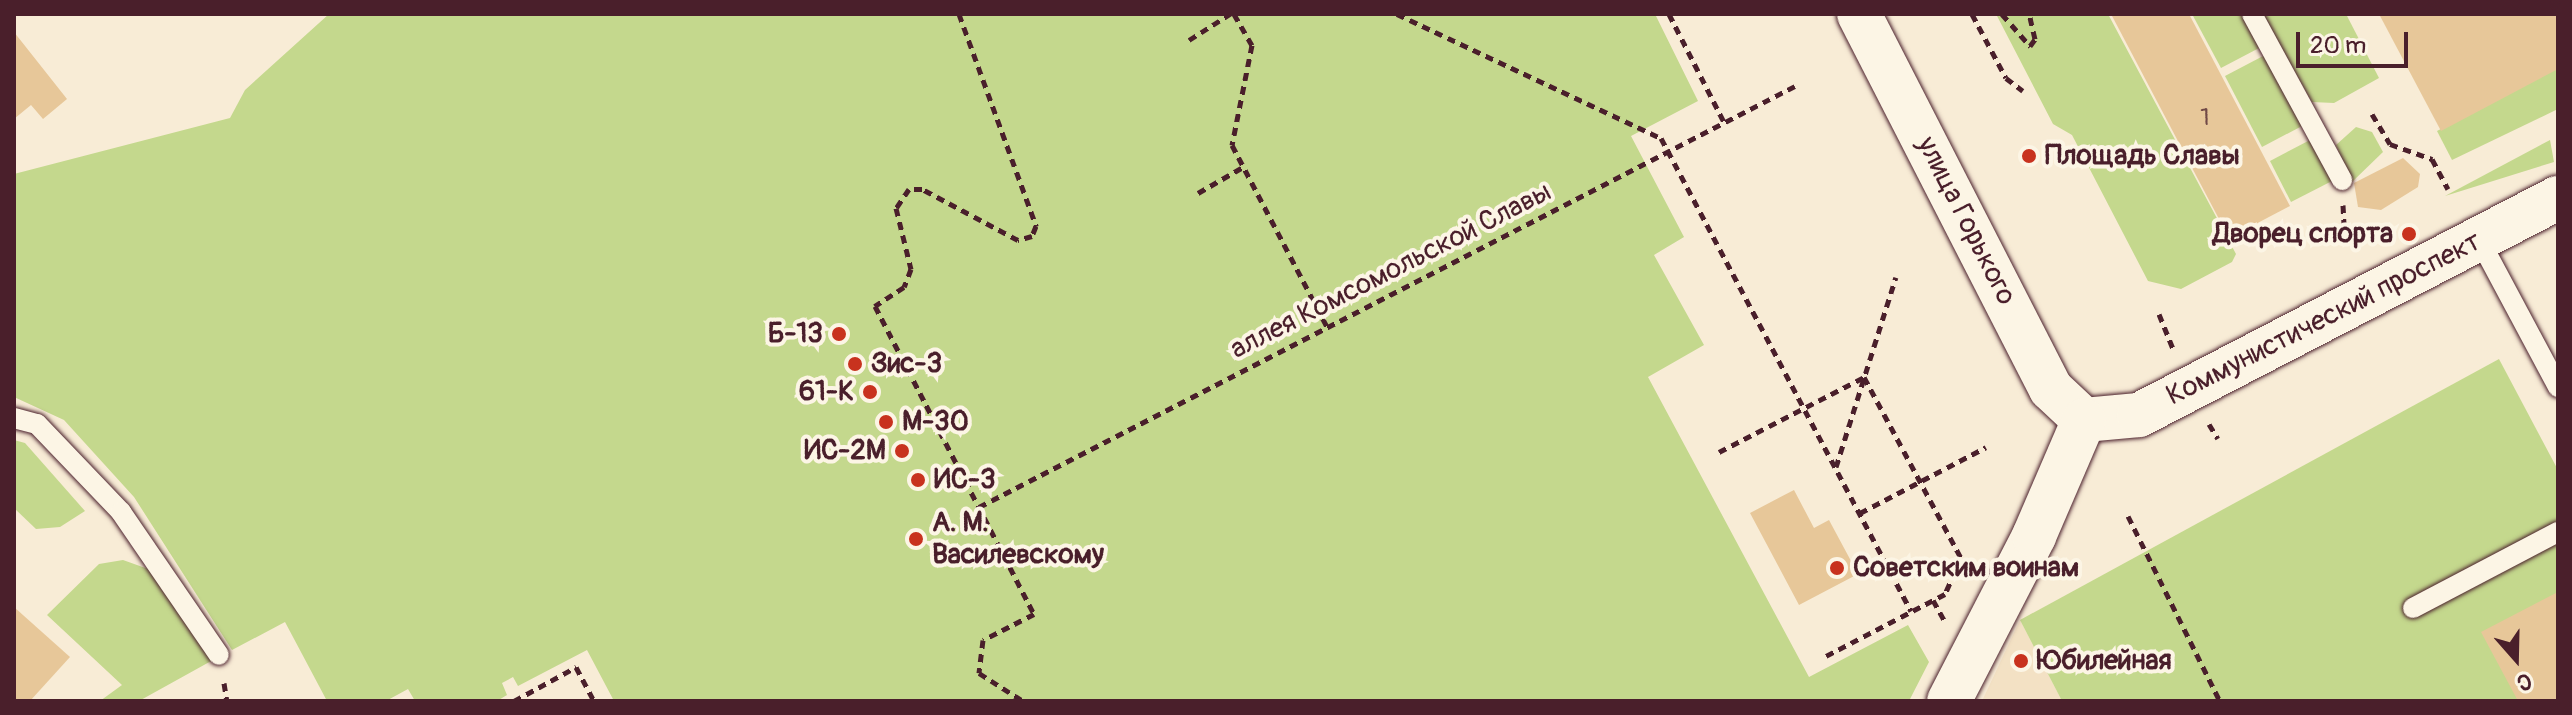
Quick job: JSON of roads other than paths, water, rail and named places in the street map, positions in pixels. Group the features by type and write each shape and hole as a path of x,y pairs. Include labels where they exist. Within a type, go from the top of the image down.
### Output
{"main road":[{"name":"улица Горького","path":"1859,14 2051,389 2084,420"},
{"name":"Коммунистический проспект","path":"2084,420 2139,415 2558,198"},
{"path":"1949,701 2034,536 2084,420"}],"lane":[{"path":"2252,14 2342,180"},
{"path":"2479,239 2558,387"},
{"path":"14,418 37,424 121,512 219,655"},
{"path":"2413,608 2558,532"}],"place":[{"name":"Площадь Славы","path":"2029,156"},
{"name":"Дворец спорта","path":"2409,234"},
{"name":"Б-13","path":"839,334"},
{"name":"Зис-3","path":"855,364"},
{"name":"61-К","path":"870,392"},
{"name":"М-30","path":"886,422"},
{"name":"ИС-2М","path":"902,451"},
{"name":"ИС-3","path":"918,480"},
{"name":"А. М. Василевскому","path":"916,539"},
{"name":"Советским воинам","path":"1837,568"},
{"name":"Юбилейная","path":"2021,661"}]}
